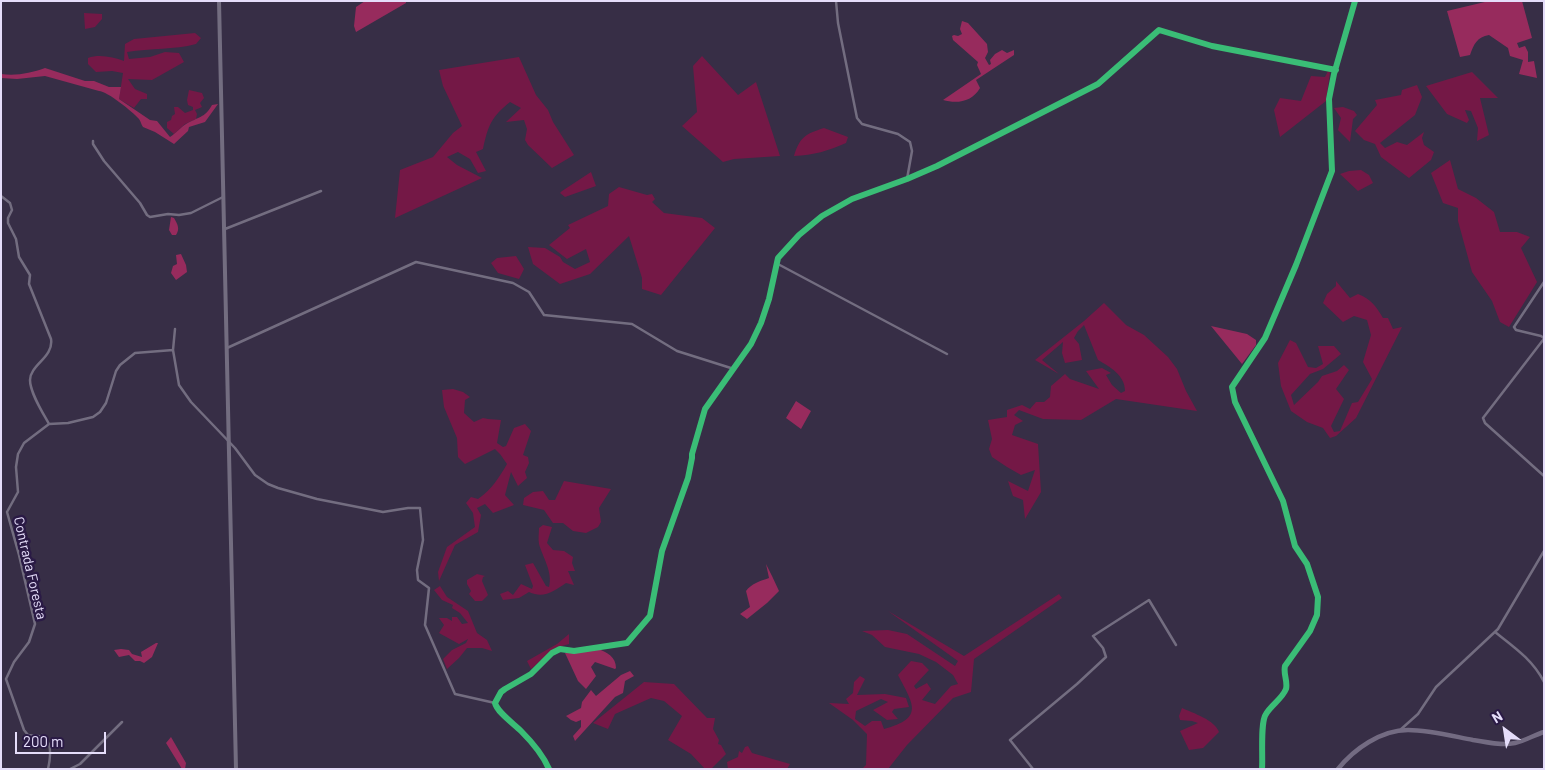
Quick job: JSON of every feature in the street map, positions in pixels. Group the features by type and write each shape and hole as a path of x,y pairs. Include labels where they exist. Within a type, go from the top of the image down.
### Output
{"main road":[{"path":"1338,769 1366,744 1399,731 1408,730 1498,744 1515,743 1544,732"}],"street":[{"path":"219,1 236,769"},
{"path":"836,1 838,23 856,118 862,124 898,134 910,142 912,151 907,179"},
{"path":"1262,769 1264,716 1286,688 1283,671 1310,631 1316,615 1318,598 1307,564 1295,546 1283,501 1235,402 1232,387 1265,338 1296,265 1332,171 1329,99 1355,1"},
{"path":"549,769 538,750 523,732 497,710 495,703 501,692 531,674 556,650 566,649 574,651 627,644 648,620 652,610 662,551 688,478 692,454 705,409 751,344 765,314 778,258 800,235 822,216 852,199 937,166 1098,84 1160,30 1212,46 1336,70"},
{"path":"93,141 104,161 140,203 146,215 150,217 191,213 224,196"},
{"path":"224,229 321,191"},
{"path":"1,196 10,203 12,210 8,223 16,239 19,258 30,276 29,284 51,342 47,354 32,371 30,380 38,403 49,424 68,424 93,417 100,412 106,402 116,371 120,365 136,353 173,350"},
{"path":"227,348 416,262 513,283 529,292 544,314 632,324 677,351 734,369"},
{"path":"776,264 947,354"},
{"path":"1544,282 1514,327 1516,330 1544,338 1483,418 1485,422 1544,476"},
{"path":"175,329 173,350 179,385 191,402 229,442 255,475 278,488 317,499 383,512 420,508 423,540 417,570 418,580 429,588 425,624 455,694 495,703"},
{"name":"Contrada Foresta","path":"48,769 50,755 48,742 45,738 28,735 24,730 6,679 14,662 29,642 35,624 7,512 18,492 16,467 18,454 24,443 49,424"},
{"path":"1399,731 1418,714 1436,687 1495,632 1544,551"},
{"path":"1033,769 1010,740 1106,657 1103,648 1093,636 1149,600 1176,645"},
{"path":"1495,632 1530,661 1544,682"},
{"path":"70,769 80,764 122,722"}],"shaded area":[{"path":"365,1 406,1 406,3 356,32 354,26 356,7"},
{"path":"1489,1 1522,1 1532,38 1517,43 1519,48 1525,46 1528,52 1528,62 1534,61 1537,78 1519,74 1523,60 1510,56 1508,48 1489,35 1482,37 1476,42 1470,55 1460,57 1447,11"},
{"path":"84,13 102,14 102,19 95,27 85,29"},
{"path":"962,21 968,23 987,44 988,52 985,58 989,65 991,64 990,60 995,54 1002,50 1007,53 1014,50 1014,55 976,80 980,88 973,96 959,102 943,100 981,74 977,65 978,62 953,40 952,36 962,34 960,29"},
{"path":"195,33 201,38 196,44 127,52 129,59 150,57 165,52 179,53 184,62 152,80 128,79 135,89 147,94 147,99 141,99 134,108 119,99 123,73 112,71 96,72 88,64 88,58 97,56 111,57 124,61 125,44 134,39"},
{"path":"702,56 738,95 756,82 780,156 734,159 723,162 682,126 697,112 693,66"},
{"path":"519,57 536,95 548,110 553,122 574,155 552,168 525,140 527,129 524,120 506,122 521,108 510,102 494,117 483,149 476,152 486,171 478,173 470,159 458,152 447,157 457,165 482,178 395,218 400,170 433,157 453,133 462,126 443,86 439,70"},
{"path":"45,68 109,87 121,87 119,99 150,120 157,121 170,137 186,124 204,115 212,105 218,104 205,122 189,127 188,131 174,144 143,127 139,119 131,112 114,98 103,92 45,76 17,79 1,78 1,74 24,74"},
{"path":"1328,71 1330,72 1326,101 1280,137 1274,110 1280,98 1301,101 1311,76 1325,77"},
{"path":"1472,72 1498,98 1480,98 1489,135 1477,141 1478,128 1471,111 1465,110 1469,120 1467,123 1447,114 1426,86"},
{"path":"1417,85 1422,97 1415,115 1380,143 1385,148 1397,142 1407,145 1424,132 1422,138 1424,145 1434,152 1431,160 1409,178 1381,157 1375,144 1364,140 1355,131 1377,105 1375,100 1401,95 1402,90"},
{"path":"189,90 202,93 204,98 200,103 202,107 195,110 197,114 196,119 185,124 174,134 167,128 167,122 175,114 174,107 178,107 185,113 193,110 193,107 188,105 187,100"},
{"path":"1343,107 1354,111 1357,115 1353,119 1350,142 1338,130 1341,118 1334,108"},
{"path":"824,128 848,137 846,143 821,152 794,156 804,137"},
{"path":"1450,160 1458,189 1476,198 1494,212 1500,232 1517,232 1530,237 1521,248 1537,282 1509,327 1500,322 1492,301 1472,272 1458,221 1458,208 1443,203 1431,173"},
{"path":"1361,170 1369,175 1373,183 1358,191 1340,174 1349,171"},
{"path":"591,172 596,186 565,197 560,193 562,191"},
{"path":"619,187 647,195 652,194 655,199 652,202 664,213 702,218 715,228 661,295 642,289 642,278 629,236 590,274 560,284 533,264 528,247 545,248 575,269 590,262 586,249 567,259 549,245 570,228 568,225 608,206 609,194"},
{"path":"171,217 174,218 177,225 178,231 176,235 172,235 169,230"},
{"path":"181,254 187,272 176,280 171,273 173,266 177,264 176,255"},
{"path":"516,256 524,269 519,279 498,273 491,263 497,258"},
{"path":"1336,281 1350,298 1358,294 1370,301 1383,318 1388,318 1393,329 1402,327 1356,418 1336,436 1330,438 1323,428 1307,422 1291,411 1281,386 1278,363 1290,340 1296,343 1308,367 1316,368 1323,364 1318,346 1334,346 1341,354 1323,369 1310,374 1291,395 1294,405 1322,376 1337,371 1344,365 1349,370 1336,389 1344,399 1331,426 1334,432 1340,431 1352,403 1358,402 1372,379 1363,362 1371,335 1367,320 1354,316 1343,322 1323,303 1327,294 1336,286"},
{"path":"1104,303 1126,325 1144,335 1168,357 1177,369 1197,411 1116,399 1081,420 1043,419 1019,410 1014,415 1023,421 1015,425 1012,435 1038,444 1041,492 1025,519 1023,500 1013,496 1008,481 1028,491 1035,470 1021,475 992,457 989,449 992,439 988,420 1007,417 1007,410 1022,405 1030,409 1036,402 1044,402 1050,397 1051,386 1065,374 1070,379 1099,389 1086,371 1102,368 1111,373 1106,375 1112,385 1121,393 1125,391 1120,376 1098,360 1084,325 1074,338 1079,344 1082,360 1065,363 1062,353 1063,342 1042,360 1059,374 1035,360"},
{"path":"1211,326 1247,334 1256,340 1256,345 1242,364"},
{"path":"453,389 463,392 470,397 465,400 464,413 474,422 483,418 501,420 497,443 503,447 506,446 514,428 525,424 531,431 523,455 528,457 529,463 525,472 527,478 518,486 511,472 505,495 514,505 493,513 485,504 477,508 481,515 478,532 455,545 439,581 438,572 447,547 475,527 473,513 466,503 471,497 478,499 487,492 507,464 495,449 465,464 458,457 457,438 444,407 442,390"},
{"path":"796,401 811,411 801,429 786,418"},
{"path":"564,481 611,489 599,508 601,522 598,527 586,533 573,531 563,523 553,523 544,510 523,505 524,498 533,492 543,491 549,500 555,500"},
{"path":"543,525 552,527 547,543 553,550 564,551 573,557 572,563 575,571 568,571 574,585 566,583 544,594 539,595 529,592 519,598 503,600 500,594 508,591 513,595 521,584 532,589 533,586 525,565 533,563 546,586 549,587 549,570 539,542 539,528"},
{"path":"766,564 779,591 747,619 740,614 750,607 746,591 753,585 769,578"},
{"path":"477,574 485,576 482,581 488,595 482,601 475,601 469,594 471,591 467,584 467,580"},
{"path":"440,586 447,597 468,611 477,633 487,640 492,651 482,648 467,648 447,669 443,659 452,650 466,643 468,639 459,644 439,633 444,625 439,618 447,618 452,621 452,617 457,617 462,624 468,623 460,613 452,608 453,605 442,600 434,590"},
{"path":"1059,594 1062,598 974,659 971,692 953,698 907,745 888,769 862,769 866,765 867,734 853,720 829,703 849,704 846,699 853,693 854,682 860,676 865,679 857,695 885,694 906,698 909,707 894,709 892,712 898,719 887,720 873,710 888,702 881,699 856,711 855,719 865,726 872,721 881,721 884,729 897,725 906,720 910,715 912,709 911,702 898,675 911,661 922,663 929,670 914,686 916,689 927,683 931,689 922,700 935,704 951,686 958,684 953,675 936,662 919,654 885,647 872,635 862,631 888,630 907,634 955,666 958,661 888,611 964,656"},
{"path":"569,634 569,644 555,648 531,669 527,661 557,644"},
{"path":"158,643 152,657 144,663 135,661 129,655 119,657 114,650 129,650 132,654 142,657 141,652"},
{"path":"598,649 610,656 616,664 616,668 595,662 591,667 596,676 586,689 578,681 565,653"},
{"path":"630,671 634,676 625,681 623,693 615,697 575,741 573,736 581,727 581,720 576,722 566,716 581,708 582,702 591,690 596,696 621,675"},
{"path":"644,682 674,684 707,718 715,718 713,729 719,740 718,744 721,745 726,754 711,769 705,769 691,754 668,740 682,716 664,701 651,698 615,714 608,729 593,723"},
{"path":"1182,708 1208,720 1217,728 1219,732 1203,748 1189,750 1180,731 1198,723 1180,720 1179,716"},
{"path":"171,737 186,763 185,769 182,769 166,743"},
{"path":"748,746 752,753 790,764 787,769 728,769 727,762 738,757 739,751 742,753 745,747"}],"cycle path":[{"path":"1262,769 1264,718 1286,689 1285,666 1310,631 1317,615 1318,597 1307,564 1295,546 1283,501 1235,402 1232,387 1265,338 1296,265 1332,171 1329,99 1334,74 1355,1"},
{"path":"549,769 533,744 502,714 495,703 501,692 531,674 552,653 560,649 574,651 627,643 650,616 662,551 688,478 692,454 705,409 751,344 769,299 778,258 799,235 822,216 852,199 937,166 1098,84 1159,30 1212,46 1336,70"}]}
